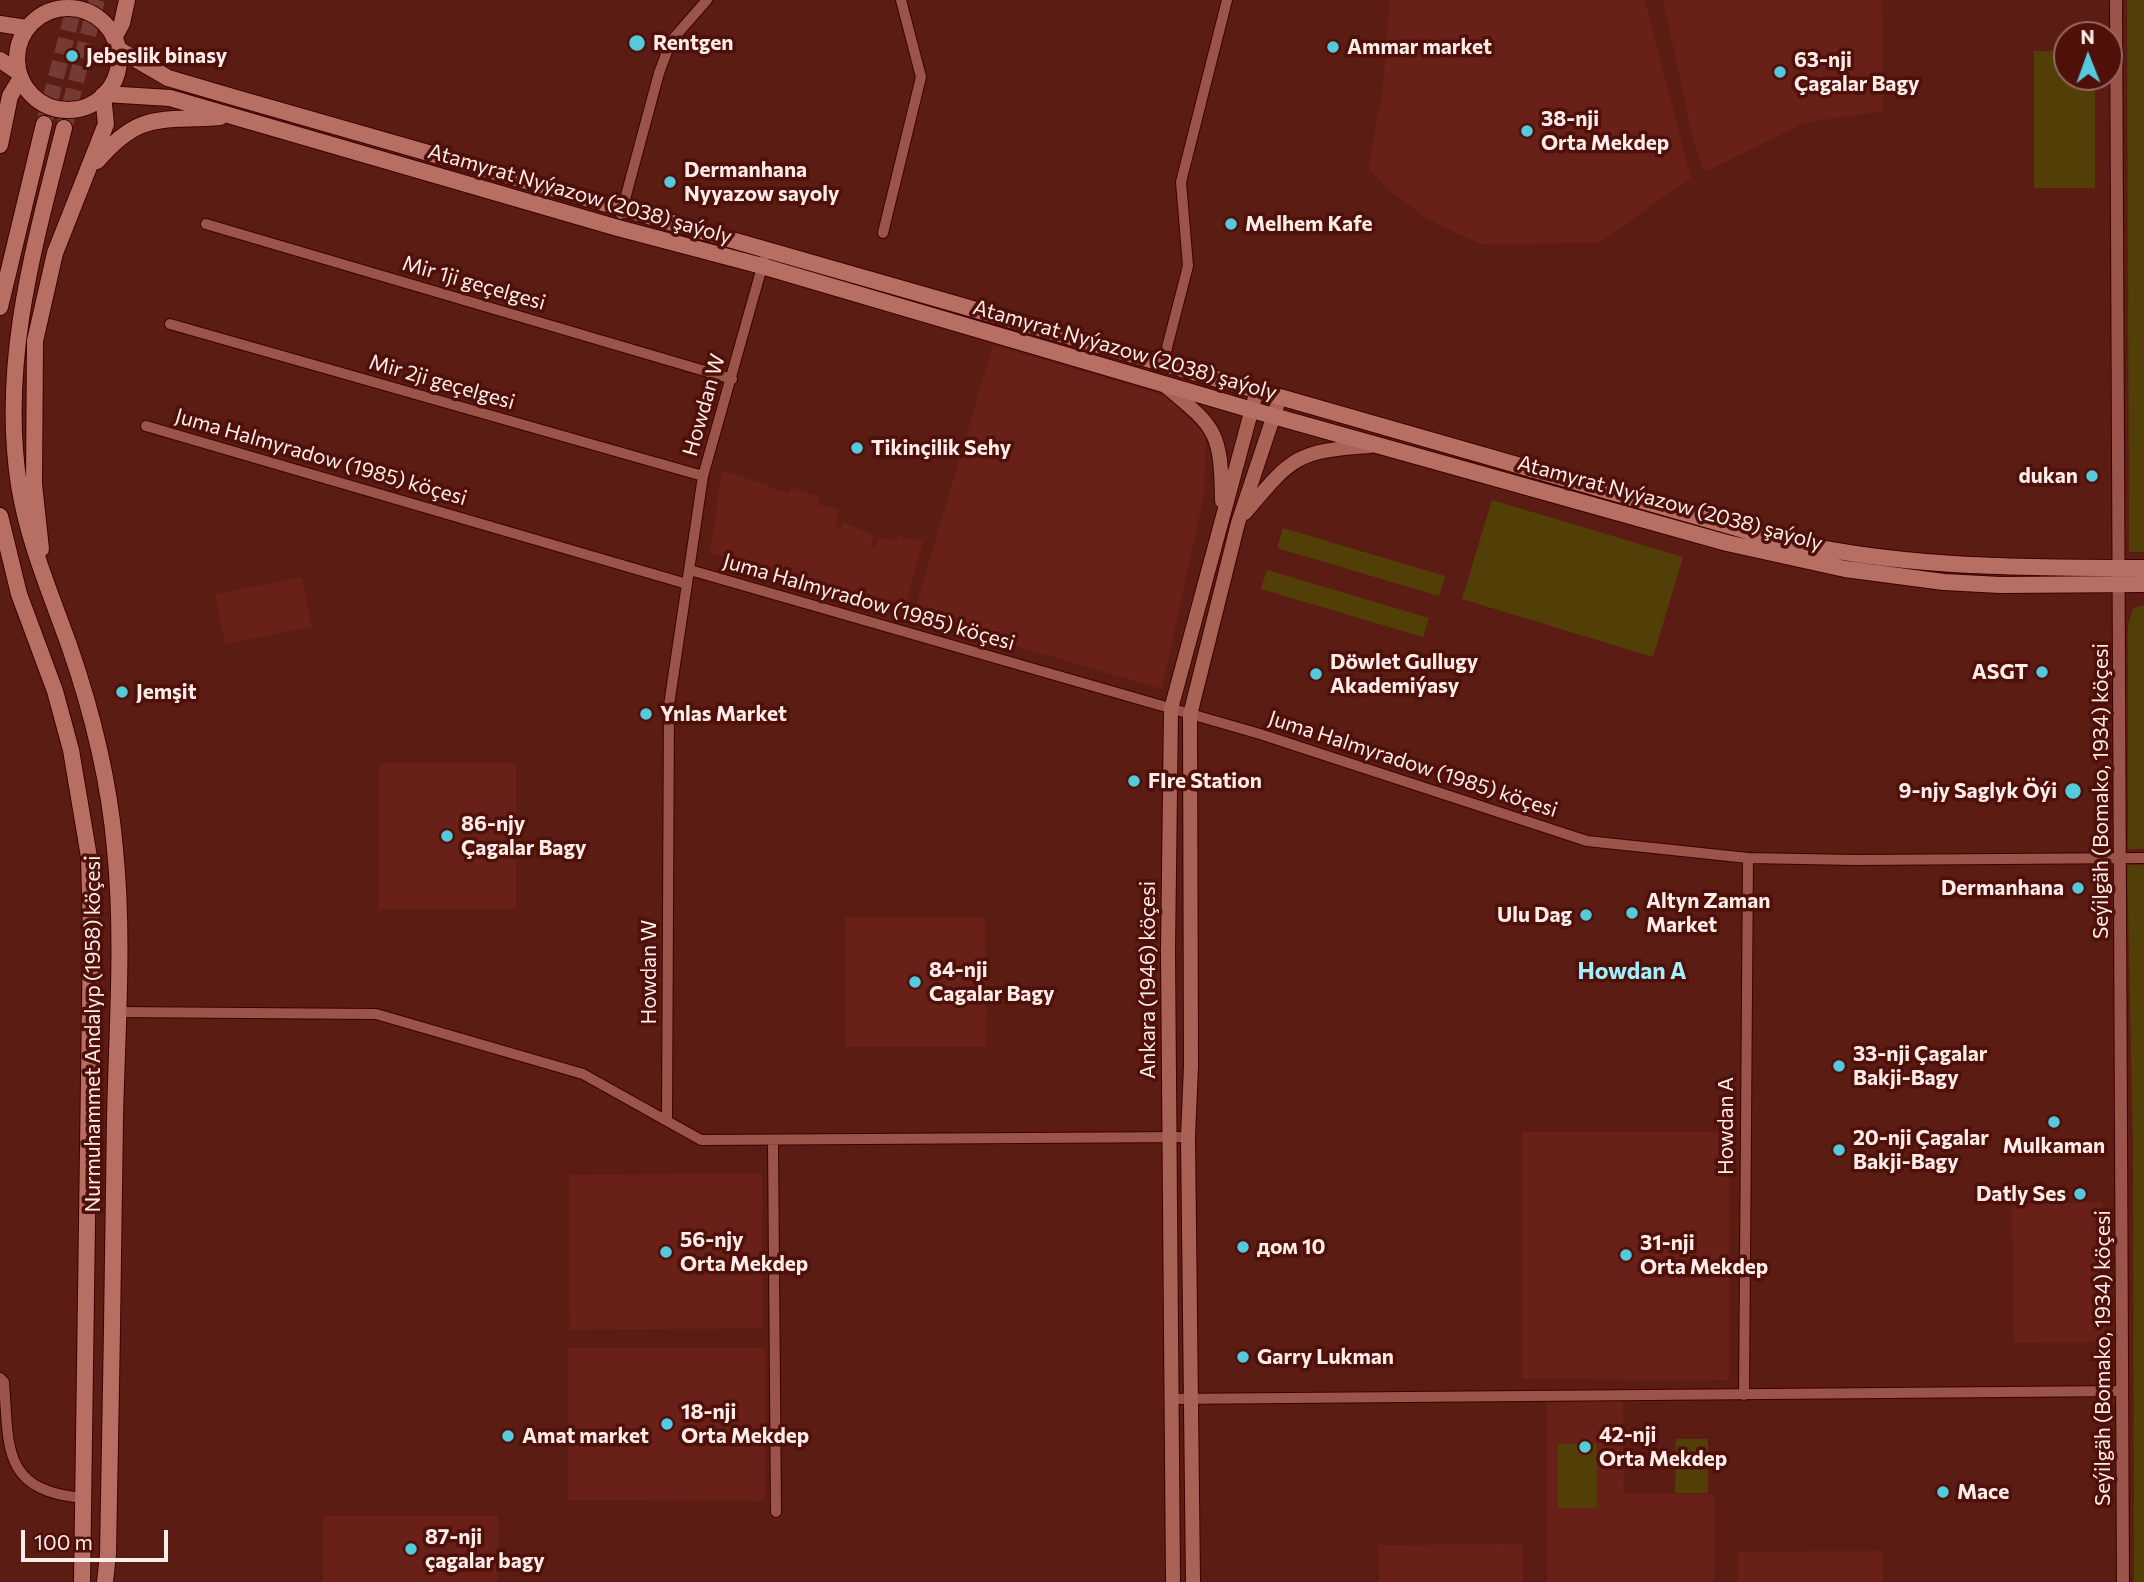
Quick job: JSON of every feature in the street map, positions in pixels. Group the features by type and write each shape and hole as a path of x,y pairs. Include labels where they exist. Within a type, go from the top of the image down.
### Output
{"main road":[{"path":"0,145 10,96 19,75 18,50 38,0"},
{"path":"0,60 19,75 35,98 57,108 82,107 104,94 116,74 116,44 127,0"},
{"path":"0,24 29,26 58,9 80,9 99,19 116,44"},
{"name":"Atamyrat Nyýazow (2038) şaýoly","path":"116,44 168,78 622,211 1252,410 1727,543 1812,563 1944,582 2000,585 2119,576 2144,568"},
{"path":"42,573 34,484 35,341 55,253 106,124 104,94"},
{"name":"Atamyrat Nyýazow (2038) şaýoly","path":"104,94 170,98 618,228 764,258 1163,363 1804,546 1947,565 2119,576 2142,585"},
{"path":"90,168 116,138 140,124 168,117 228,116"},
{"path":"0,307 44,124"},
{"name":"Nurmuhammet Andalyp (1958) köçesi","path":"64,128 24,288 14,365 15,449 19,486 42,573 82,686 106,784 118,888 108,1554 105,1582"},
{"path":"1159,381 1211,426 1218,444 1222,469 1223,519"},
{"name":"Ankara (1946) köçesi","path":"1173,1582 1169,1136 1171,709 1257,390"},
{"name":"Ankara (1946) köçesi","path":"1193,1582 1188,1137 1191,1066 1190,715 1238,523 1280,397"},
{"path":"1238,523 1284,467 1298,457 1325,449 1377,445"},
{"name":"Nurmuhammet Andalyp (1958) köçesi","path":"0,516 19,594 54,691 71,750 80,793 89,868 91,934 82,1582"},
{"path":"0,551 19,594"},
{"path":"108,1554 117,1582"},
{"path":"71,1582 81,1555"}],"street":[{"path":"618,228 659,73 671,41 707,0"},
{"path":"883,233 921,77 901,0"},
{"path":"1163,363 1188,267 1181,183 1227,0"},
{"name":"Seýilgäh (Bomako, 1934) köçesi","path":"2116,0 2123,1582"},
{"name":"Mir 1ji geçelgesi","path":"205,224 732,379"},
{"name":"Howdan W","path":"667,1119 669,705 703,476 764,258"},
{"name":"Mir 2ji geçelgesi","path":"170,324 703,476"},
{"name":"Juma Halmyradow (1985) köçesi","path":"146,426 687,584"},
{"name":"Juma Halmyradow (1985) köçesi","path":"690,570 1171,709 1414,783 1587,841 1748,858 2144,858"},
{"name":"Howdan A","path":"1744,1395 1748,858"},
{"path":"117,1012 376,1014 583,1074 701,1140 773,1142 1188,1137"},
{"path":"773,1142 776,1512"},
{"path":"1,1378 6,1429 16,1466 24,1479 39,1490 82,1498"},
{"path":"1170,1399 2123,1391"}],"shaded area":[{"name":"38-nji Orta Mekdep","path":"1390,0 1645,0 1691,178 1599,243 1480,244 1425,218 1389,190 1368,168 1382,93"},
{"name":"63-nji Çagalar Bagy","path":"1663,0 1882,0 1883,111 1804,123 1707,171 1702,167 1694,144"},
{"path":"2127,0 2144,0 2144,552 2129,552"},
{"path":"2034,51 2053,51 2053,91 2095,91 2095,188 2034,188"},
{"path":"993,345 1166,396 1206,434 1204,495 1162,689 913,616"},
{"path":"722,470 789,493 791,487 819,497 819,505 839,509 835,527 842,528 842,522 873,535 871,545 875,547 878,537 896,541 898,536 923,541 904,611 710,553"},
{"path":"1492,500 1683,557 1653,657 1462,599"},
{"path":"1283,528 1445,576 1439,596 1277,548"},
{"path":"1267,570 1429,618 1423,637 1261,589"},
{"path":"302,577 312,627 225,644 215,594"},
{"path":"2144,605 2144,849 2128,849 2128,624 2133,608"},
{"name":"86-njy Çagalar Bagy","path":"379,763 516,763 516,909 378,909"},
{"path":"2127,865 2144,865 2144,1582 2134,1582 2133,1145"},
{"name":"84-nji Cagalar Bagy","path":"845,917 985,917 986,1047 845,1047"},
{"name":"31-nji Orta Mekdep","path":"1522,1132 1729,1132 1729,1380 1522,1379"},
{"name":"56-njy Orta Mekdep","path":"762,1173 763,1328 570,1330 569,1175"},
{"path":"2103,1202 2105,1342 2014,1343 2012,1204"},
{"name":"18-nji Orta Mekdep","path":"568,1348 765,1348 765,1501 568,1500"},
{"name":"42-nji Orta Mekdep","path":"1547,1400 1623,1400 1624,1494 1714,1494 1714,1582 1547,1582"},
{"path":"1676,1439 1708,1439 1708,1493 1675,1493"},
{"path":"1558,1444 1597,1444 1597,1508 1558,1508"},
{"name":"87-nji çagalar bagy","path":"323,1516 498,1516 498,1582 323,1582"},
{"path":"1523,1544 1523,1582 1379,1582 1378,1545"},
{"path":"1883,1551 1883,1582 1738,1582 1738,1552"}],"tunnel":[{"path":"44,124 76,0"},
{"path":"64,128 97,0"}],"place":[{"name":"Rentgen","path":"637,43"},
{"name":"Ammar market","path":"1333,47"},
{"name":"Jebeslik binasy","path":"72,56"},
{"name":"63-nji Çagalar Bagy","path":"1780,72"},
{"name":"38-nji Orta Mekdep","path":"1527,131"},
{"name":"Dermanhana Nyyazow sayoly","path":"670,182"},
{"name":"Melhem Kafe","path":"1231,224"},
{"name":"Tikinçilik Sehy","path":"857,448"},
{"name":"dukan","path":"2092,476"},
{"name":"ASGT","path":"2042,672"},
{"name":"Döwlet Gullugy Akademiýasy","path":"1316,674"},
{"name":"Jemşit","path":"122,692"},
{"name":"Ynlas Market","path":"646,714"},
{"name":"FIre Station","path":"1134,781"},
{"name":"9-njy Saglyk Öýi","path":"2073,791"},
{"name":"86-njy Çagalar Bagy","path":"447,836"},
{"name":"Dermanhana","path":"2078,888"},
{"name":"Altyn Zaman Market","path":"1632,913"},
{"name":"Ulu Dag","path":"1586,915"},
{"name":"84-nji Cagalar Bagy","path":"915,982"},
{"name":"33-nji Çagalar Bakji-Bagy","path":"1839,1066"},
{"name":"Mulkaman","path":"2054,1122"},
{"name":"20-nji Çagalar Bakji-Bagy","path":"1839,1150"},
{"name":"Datly Ses","path":"2080,1194"},
{"name":"дом 10","path":"1243,1247"},
{"name":"56-njy Orta Mekdep","path":"666,1252"},
{"name":"31-nji Orta Mekdep","path":"1626,1255"},
{"name":"Garry Lukman","path":"1243,1357"},
{"name":"18-nji Orta Mekdep","path":"667,1424"},
{"name":"Amat market","path":"508,1436"},
{"name":"42-nji Orta Mekdep","path":"1585,1447"},
{"name":"Mace","path":"1943,1492"},
{"name":"87-nji çagalar bagy","path":"411,1549"}],"district":[{"name":"Howdan A","path":"1632,971"}]}
